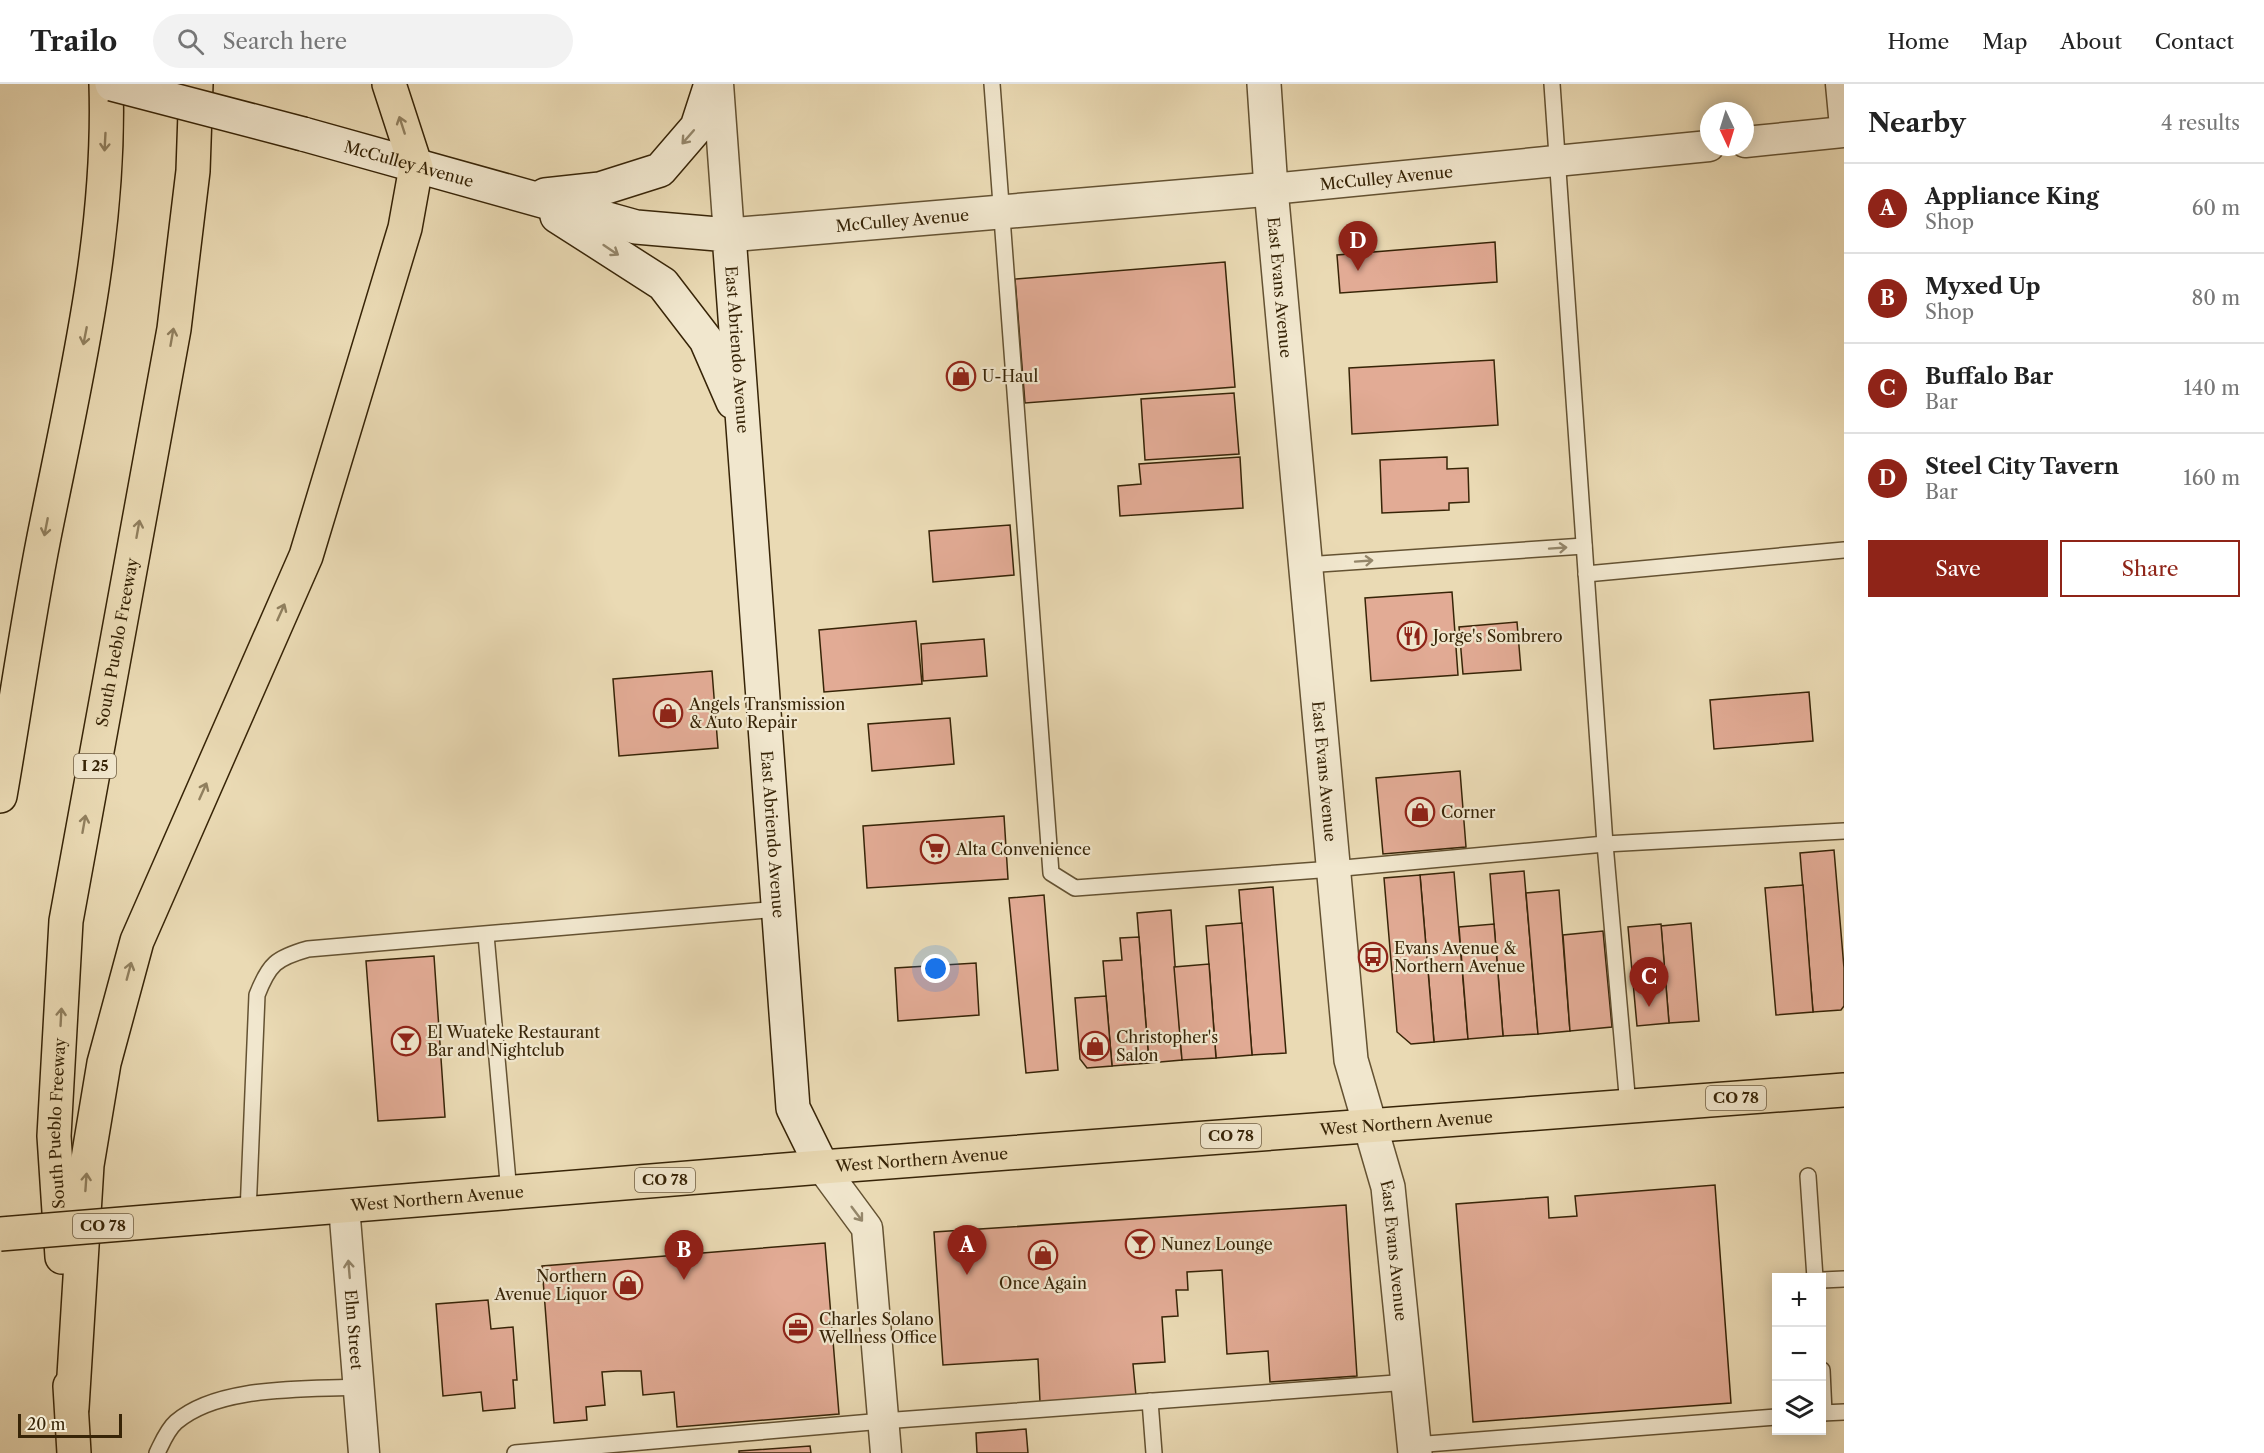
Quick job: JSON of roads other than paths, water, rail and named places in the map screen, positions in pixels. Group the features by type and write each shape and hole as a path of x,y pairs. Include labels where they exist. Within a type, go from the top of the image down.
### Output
{"main road":[{"path":"0,796 43,543 89,314 102,212 106,84"},
{"name":"McCulley Avenue","path":"112,84 303,134 636,227 729,235 1271,189"},
{"name":"South Pueblo Freeway","path":"74,1453 54,1136 66,921 174,329 193,171 196,84"},
{"path":"72,1408 87,1165 104,1063 134,952 306,556 405,228 416,167 389,84"},
{"path":"525,197 600,189 660,170 697,127 711,84"},
{"name":"East Evans Avenue","path":"1264,84 1271,189 1351,1060 1388,1187 1414,1449"},
{"path":"525,197 663,284 706,340 742,424"},
{"name":"East Abriendo Avenue","path":"729,235 793,1108 822,1167"},
{"name":"West Northern Avenue","path":"0,1234 822,1167 1844,1090"}],"street":[{"name":"East Abriendo Avenue","path":"718,84 729,235"},
{"path":"1841,84 1844,116"},
{"path":"1754,141 1844,132"},
{"name":"McCulley Avenue","path":"1271,189 1700,147"},
{"name":"East Abriendo Avenue","path":"822,1167 867,1228 886,1453"},
{"name":"Elm Street","path":"344,1206 364,1453"}],"lane":[{"path":"992,84 1051,873 1075,888 1605,844 1844,831"},
{"path":"1552,84 1605,844 1629,1106"},
{"path":"1305,565 1584,546"},
{"path":"1586,574 1844,550"},
{"path":"248,1213 257,995 267,971 283,957 308,949 778,909"},
{"path":"486,935 509,1192"},
{"path":"1808,1176 1815,1273"},
{"path":"1826,1280 1844,1279"},
{"path":"515,1453 636,1448 883,1421 1409,1382"},
{"path":"157,1453 174,1423 193,1410 214,1401 264,1393 359,1387"},
{"path":"1150,1401 1154,1453"},
{"path":"1826,1413 1844,1412"},
{"path":"1414,1449 1772,1417"}],"place":[{"name":"Steel City Tavern","path":"1358,271"},
{"name":"U-Haul","path":"961,376"},
{"name":"Jorge's Sombrero","path":"1412,636"},
{"name":"Angels Transmission & Auto Repair","path":"668,713"},
{"name":"Corner","path":"1420,812"},
{"name":"Alta Convenience","path":"935,849"},
{"name":"Evans Avenue & Northern Avenue","path":"1373,957"},
{"name":"Buffalo Bar","path":"1649,1007"},
{"name":"El Wuateke Restaurant Bar and Nightclub","path":"406,1041"},
{"name":"Christopher's Salon","path":"1095,1046"},
{"name":"Nunez Lounge","path":"1140,1244"},
{"name":"Once Again","path":"1043,1255"},
{"name":"Appliance King","path":"967,1275"},
{"name":"Myxed Up","path":"684,1280"},
{"name":"Northern Avenue Liquor","path":"628,1285"},
{"name":"Charles Solano Wellness Office","path":"798,1328"}]}
